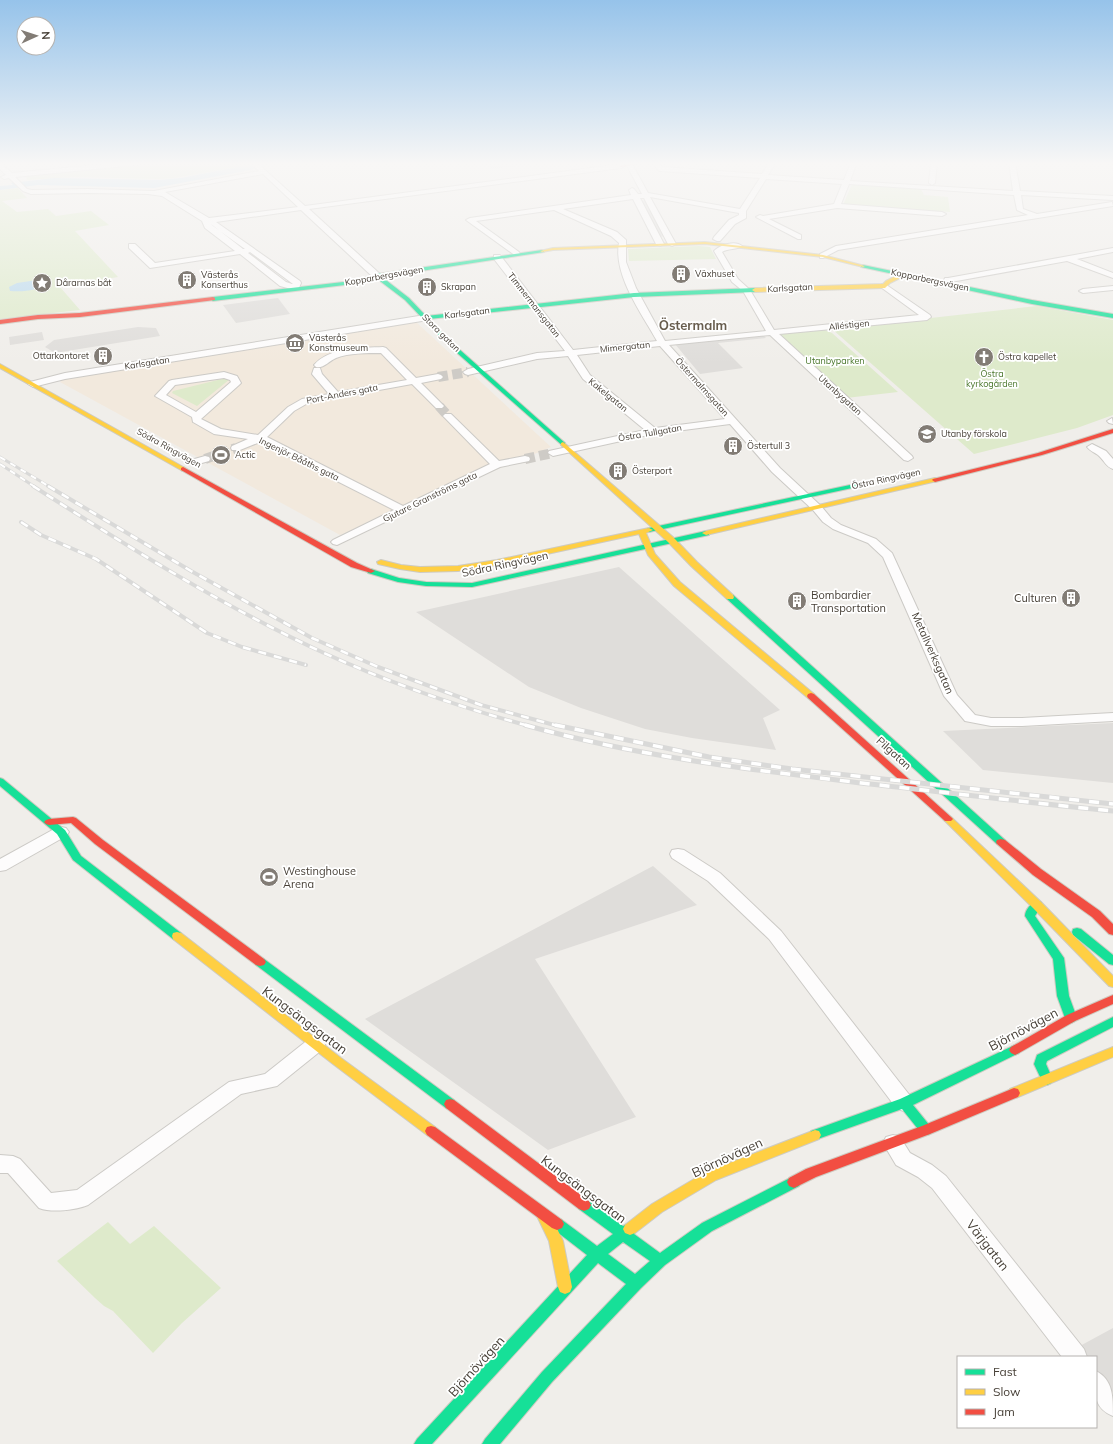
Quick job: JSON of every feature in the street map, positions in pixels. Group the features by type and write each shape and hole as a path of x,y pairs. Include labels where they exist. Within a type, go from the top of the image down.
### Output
{"main road":[{"name":"Kopparbergsvägen","path":"0,329 80,315 353,282 377,276 554,249 622,245 705,243 823,256 902,275 1032,302 1113,316"},
{"path":"885,286 888,282 902,275"},
{"name":"Stora gatan","path":"377,276 392,290 406,299 449,343 660,531"},
{"path":"353,282 380,284 392,290"},
{"name":"Karlsgatan","path":"425,318 634,295 816,287 885,286"},
{"name":"Kopparbergsvägen","path":"0,322 38,317 80,315"},
{"name":"Södra Ringvägen","path":"0,366 324,549 354,565 374,573 405,582 426,586 452,587 472,585 602,556 649,542 671,540"},
{"path":"34,373 62,389"},
{"name":"Östra Ringvägen","path":"671,540 817,508 1040,454 1113,431"},
{"path":"183,468 192,461"},
{"name":"Södra Ringvägen","path":"192,461 208,470"},
{"name":"Östra Ringvägen","path":"660,531 712,516 875,482"},
{"name":"Stora gatan","path":"628,503 649,542"},
{"path":"660,531 649,542 665,550"},
{"name":"Södra Ringvägen","path":"649,542 660,531"},
{"name":"Pilgatan","path":"660,531 671,540 694,564 982,826 1037,872 1096,914 1113,931"},
{"name":"Södra Ringvägen","path":"370,558 392,566 426,570 462,570 630,534 649,542"},
{"path":"678,561 694,564 687,550 691,536"},
{"path":"324,549 334,541 350,550"},
{"name":"Pilgatan","path":"649,542 657,561 677,584 818,701 930,801 1037,905 1113,983"},
{"path":"602,556 629,560"},
{"path":"645,561 657,561"},
{"path":"426,586 438,578 483,571 488,565"},
{"name":"Kungsängsgatan","path":"0,781 55,827 77,839"},
{"name":"Kungsängsgatan","path":"55,827 73,820 99,842 660,1261"},
{"name":"Kungsängsgatan","path":"55,827 77,858 270,1010 544,1216 636,1283"},
{"name":"Kungsängsgatan","path":"126,874 151,892 184,905"},
{"path":"1071,1018 1063,996 1058,958 1030,916 1030,913 1037,905 1049,908 1113,961"},
{"path":"1096,914 1113,922"},
{"name":"Björnövägen","path":"422,1444 597,1254 657,1208 711,1176 781,1147 904,1103 1023,1046 1071,1018 1113,998"},
{"path":"1047,1080 1040,1064 1041,1058 1113,1022"},
{"path":"490,1444 547,1377 636,1283 660,1261 707,1228 804,1176 926,1130 1113,1052"},
{"path":"904,1103 926,1130"},
{"name":"Kungsängsgatan","path":"544,1216 556,1241 565,1287"}],"street":[{"path":"212,229 283,284 296,288 297,283 223,229"},
{"name":"Stora gatan","path":"326,229 377,276"},
{"path":"483,229 516,254"},
{"path":"603,229 618,236 623,242 622,245"},
{"path":"653,229 660,244"},
{"path":"664,229 672,244"},
{"path":"718,239 726,229"},
{"path":"784,229 798,237"},
{"path":"823,256 836,248 957,229"},
{"name":"Östermalmsgatan","path":"622,245 622,262 634,295 663,344 776,470 817,508"},
{"path":"132,246 153,266 251,250"},
{"name":"Utanbygatan","path":"738,246 724,247 718,252 736,280 746,290 771,332 908,458"},
{"path":"946,284 948,280 1113,250"},
{"name":"Timmermansgatan","path":"497,257 571,353"},
{"path":"1070,259 1113,276"},
{"name":"Alléstigen","path":"771,332 927,317 885,286"},
{"path":"1083,291 1113,288"},
{"name":"Karlsgatan","path":"33,384 47,380 425,318"},
{"name":"Mimergatan","path":"481,370 537,356 771,332"},
{"path":"335,395 317,374 318,367 323,361 335,356 366,350 383,350 439,406"},
{"name":"Kakelgatan","path":"571,353 589,380 653,431"},
{"path":"468,372 481,370"},
{"name":"Ingenjör Bååths gata","path":"224,375 234,378 236,382 197,416 160,396 172,383 224,375"},
{"name":"Port-Anders gata","path":"236,448 260,438 291,408 304,401 438,377"},
{"name":"Ingenjör Bååths gata","path":"197,416 196,420 218,432 260,438 402,510"},
{"path":"448,416 497,465"},
{"name":"Östra Tullgatan","path":"568,450 653,431 733,422"},
{"path":"1092,447 1102,453 1113,466"},
{"path":"553,453 568,450"},
{"path":"192,461 205,459"},
{"name":"Gjutare Granströms gata","path":"334,541 497,465 525,459"},
{"name":"Metallverksgatan","path":"817,508 827,520 837,527 872,541 888,555 951,696 970,718 990,722 1022,722 1113,717"},
{"path":"0,866 55,827"},
{"path":"678,854 714,877 774,935 904,1103"},
{"path":"0,1164 13,1165 46,1202 81,1199 236,1087 270,1081 316,1044"},
{"name":"Värjgatan","path":"893,1143 903,1159 925,1171 939,1182 1075,1356"},
{"path":"1097,1383 1113,1404"}],"shaded area":[{"path":"649,229 668,229 672,236 653,237"},
{"path":"278,298 290,314 236,323 223,305"},
{"path":"415,321 551,447 340,535 60,382 64,377"},
{"path":"138,327 156,328 160,336 55,353 45,347 54,340"},
{"path":"42,332 44,340 10,345 9,337"},
{"path":"762,334 766,338 718,343 743,368 700,374 675,344"},
{"path":"619,567 780,710 763,718 776,750 692,738 645,729 581,708 529,687 416,612"},
{"path":"1113,723 1113,783 983,770 943,731"},
{"path":"653,866 697,905 535,959 636,1117 548,1150 365,1019"},
{"path":"1113,1328 1113,1393 1097,1372 1097,1356 1085,1356 1078,1347"}],"green space":[{"path":"0,229 84,229 75,231 118,277 60,287 80,310 0,319"},
{"path":"699,246 710,247 716,259 629,261 628,249"},
{"name":"Östra kyrkogården","path":"1037,306 1113,320 1113,415 1077,428 974,454 832,329"},
{"name":"Utanbyparken","path":"822,329 832,333 898,392 846,398 776,334"},
{"path":"226,378 230,379 197,406 172,393 173,391"},
{"path":"108,1222 130,1244 154,1226 221,1288 182,1323 153,1353 113,1311 104,1306 95,1298 57,1261"}],"water":[{"path":"44,279 48,280 49,282 36,289 26,291 10,291 9,287 17,283"}],"tunnel":[{"path":"438,377 468,372"},
{"path":"439,406 448,416"},
{"path":"205,459 236,448"},
{"path":"525,459 553,453"}],"railway":[{"path":"0,457 50,487"},
{"path":"0,464 35,487"},
{"path":"33,486 176,574 249,616 286,635 349,664 399,684 477,711 529,726"},
{"path":"48,486 191,571 312,638 378,667 481,705 558,726"},
{"path":"21,522 41,535 96,559 207,633 242,647 306,665"},
{"path":"525,725 610,746 740,768 1113,811"},
{"path":"555,725 709,757 792,769 1113,804"}],"traffic: fast":[{"path":"213,299 353,282 366,278 542,251"},
{"path":"863,266 1032,302 1113,316"},
{"path":"377,276 407,299 449,343 563,444"},
{"path":"425,318 634,295 755,290"},
{"path":"649,530 864,484"},
{"path":"371,571 398,580 426,584 472,585 706,533"},
{"path":"730,597 1001,842"},
{"path":"0,781 61,832 77,858 177,936"},
{"path":"1037,905 1030,913 1030,916 1058,958 1063,996 1071,1018"},
{"path":"1077,932 1113,961"},
{"path":"260,962 450,1104"},
{"path":"1047,1080 1040,1064 1041,1058 1113,1022"},
{"path":"815,1135 904,1103 1015,1050"},
{"path":"904,1103 926,1130"},
{"path":"490,1444 547,1377 636,1283 660,1261 707,1227 794,1182"},
{"path":"584,1205 660,1261"},
{"path":"557,1224 636,1283"},
{"path":"422,1444 565,1287 597,1254 630,1229"}],"traffic: slow":[{"path":"542,251 553,249 705,243 823,256 863,266"},
{"path":"755,290 885,286 888,282 902,275"},
{"path":"0,366 183,469"},
{"path":"563,444 671,540 694,564 730,597"},
{"path":"706,533 935,480"},
{"path":"381,562 400,567 439,570 478,566 649,530"},
{"path":"643,534 652,555 677,584 811,696"},
{"path":"948,819 1037,905 1113,983"},
{"path":"177,936 337,1061 431,1131"},
{"path":"1014,1093 1113,1052"},
{"path":"630,1229 657,1208 711,1176 815,1135"},
{"path":"544,1216 556,1241 565,1287"}],"traffic: jam":[{"path":"0,322 38,317 80,315 213,299"},
{"path":"935,480 1040,454 1113,431"},
{"path":"183,469 354,565 371,571"},
{"path":"811,696 948,819"},
{"path":"49,822 73,820 99,842 260,962"},
{"path":"1001,842 1037,872 1096,914 1113,931"},
{"path":"1015,1050 1071,1018 1113,999"},
{"path":"794,1182 811,1173 926,1130 1014,1093"},
{"path":"450,1104 584,1205"},
{"path":"431,1131 557,1224"}],"place":[{"name":"Växhuset","path":"681,274"},
{"name":"Västerås Konserthus","path":"187,280"},
{"name":"Dårarnas båt","path":"42,283"},
{"name":"Skrapan","path":"427,287"},
{"name":"Västerås Konstmuseum","path":"295,343"},
{"name":"Ottarkontoret","path":"103,356"},
{"name":"Östra kapellet","path":"984,357"},
{"name":"Utanby förskola","path":"927,434"},
{"name":"Östertull 3","path":"733,446"},
{"name":"Actic","path":"221,455"},
{"name":"Österport","path":"618,471"},
{"name":"Culturen","path":"1071,598"},
{"name":"Bombardier Transportation","path":"797,601"},
{"name":"Westinghouse Arena","path":"269,877"}],"district":[{"name":"Östermalm","path":"693,325"}]}
